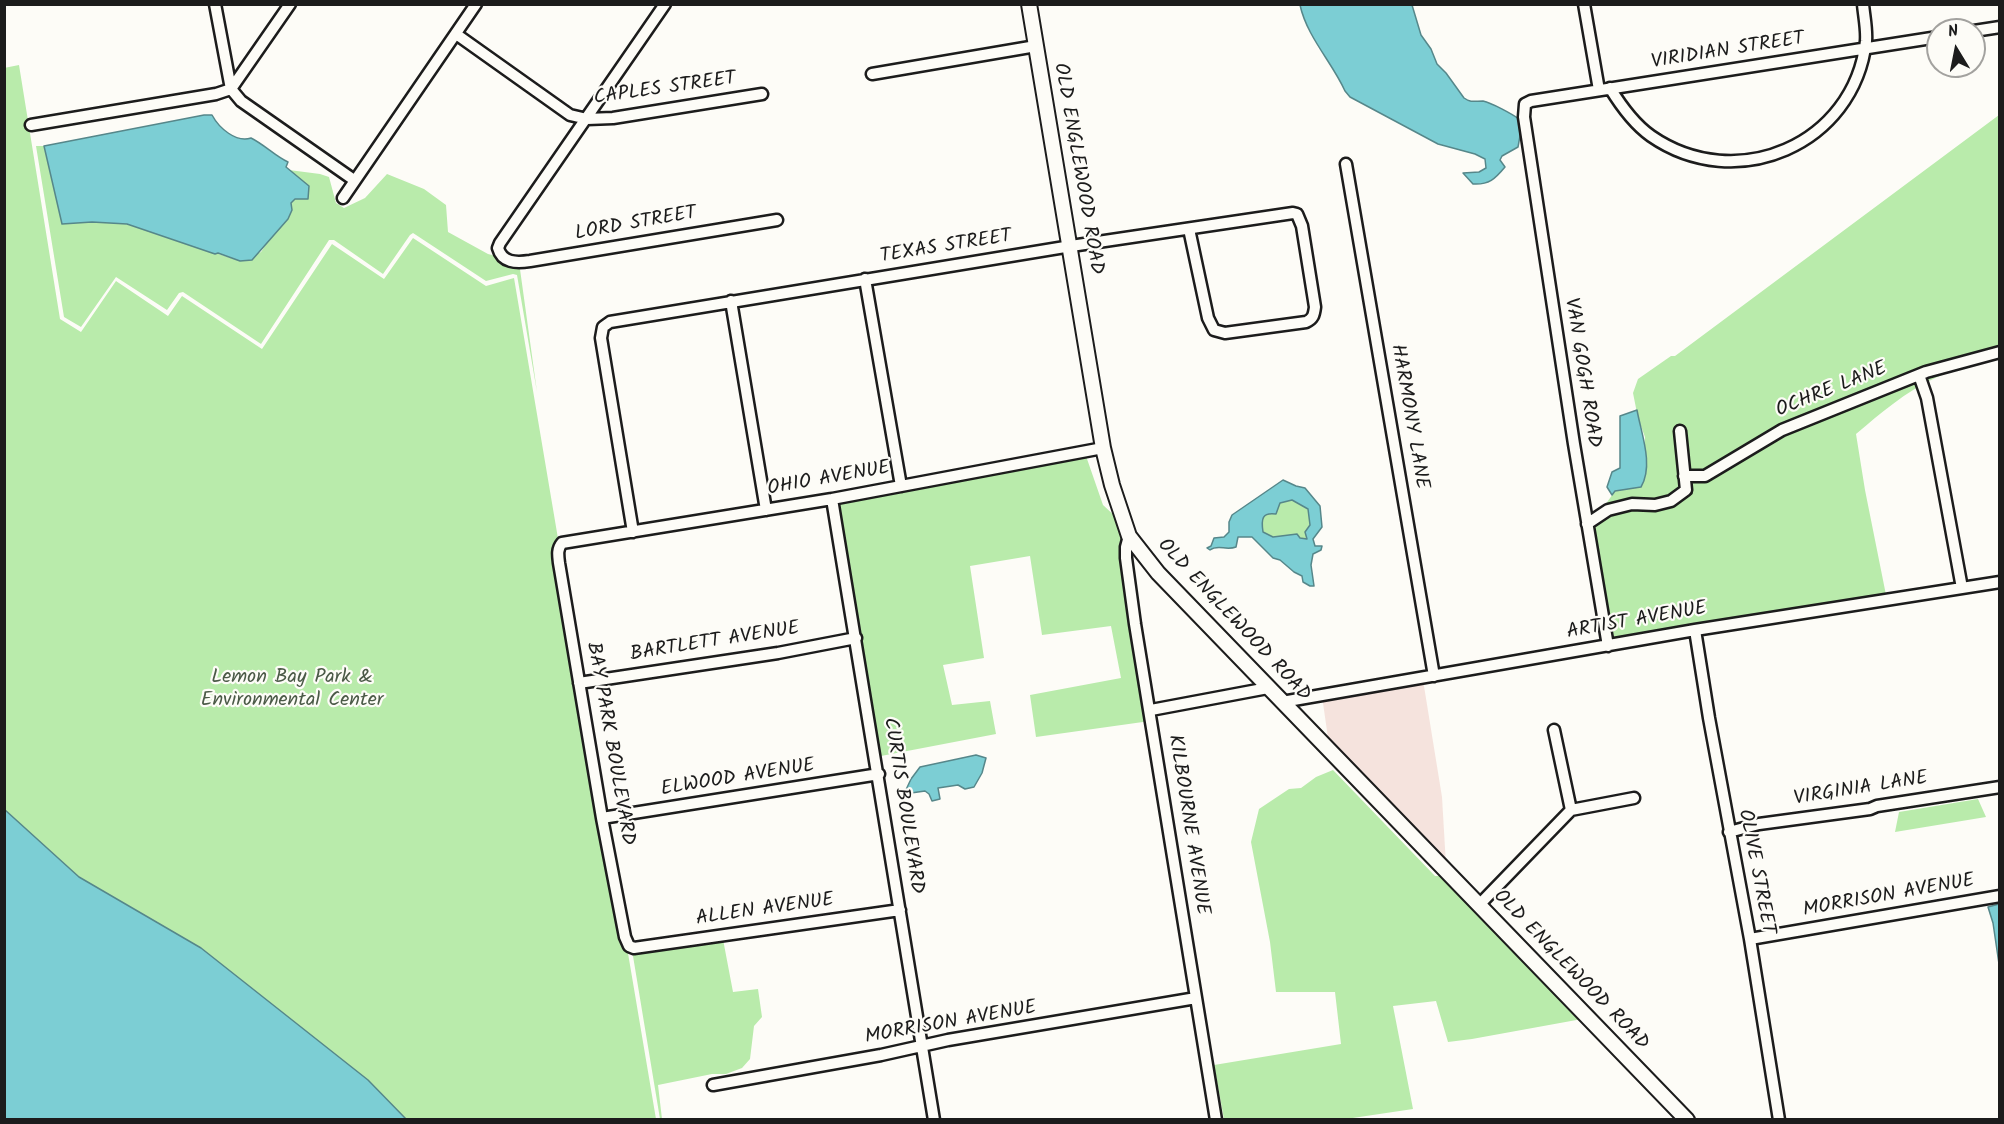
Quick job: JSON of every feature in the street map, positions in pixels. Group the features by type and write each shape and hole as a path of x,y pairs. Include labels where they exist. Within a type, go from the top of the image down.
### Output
{"street":[{"path":"215,4 231,89 241,101 354,180"},
{"path":"31,125 216,94 231,89 290,4"},
{"path":"343,198 476,4"},
{"path":"586,119 666,4"},
{"name":"OLD ENGLEWOOD ROAD","path":"1029,4 1103,448 1112,485 1129,536 1158,573 1687,1119"},
{"path":"1584,4 1604,89 1636,123 1661,142 1699,158 1724,162 1749,161 1790,149 1808,138 1825,123 1849,94 1857,75 1866,31 1863,4"},
{"name":"CAPLES STREET","path":"456,34 570,115 586,119 613,118 762,94"},
{"name":"VIRIDIAN STREET","path":"1525,104 1531,101 1604,89 1926,39"},
{"path":"872,74 1036,46"},
{"name":"VAN GOGH ROAD","path":"1525,104 1524,117 1540,235 1608,646"},
{"name":"LORD STREET","path":"586,119 500,243 498,248 501,256 513,262 530,261 777,220"},
{"name":"HARMONY LANE","path":"1346,164 1434,676"},
{"name":"TEXAS STREET","path":"633,532 601,338 603,327 610,322 1071,246 1293,213 1297,214 1302,226 1315,307 1311,319 1306,322 1225,333 1214,330 1208,318 1188,229"},
{"path":"865,279 901,486"},
{"path":"731,302 766,510"},
{"name":"OCHRE LANE","path":"1684,476 1705,476 1782,430 1919,375 2000,352"},
{"path":"1919,375 1934,431 1962,588"},
{"path":"1587,524 1608,510 1619,506 1655,505 1671,501 1686,490 1680,431"},
{"name":"OHIO AVENUE","path":"562,543 832,499 1103,448"},
{"name":"CURTIS BOULEVARD","path":"832,499 934,1119"},
{"name":"KILBOURNE AVENUE","path":"1129,536 1126,558 1216,1119"},
{"name":"BAY PARK BOULEVARD","path":"562,543 558,551 559,563 602,818 625,937 629,946 634,948"},
{"name":"ARTIST AVENUE","path":"1282,702 1695,630 2000,582"},
{"name":"OLIVE STREET","path":"1695,630 1750,939 1779,1119"},
{"name":"BARTLETT AVENUE","path":"579,683 778,653 856,638"},
{"path":"1151,710 1268,687"},
{"path":"1554,730 1571,810"},
{"name":"ELWOOD AVENUE","path":"602,818 879,774"},
{"name":"VIRGINIA LANE","path":"1730,832 1759,824 1870,809 2000,787"},
{"path":"1479,905 1571,810 1634,798"},
{"name":"MORRISON AVENUE","path":"1750,939 2000,896"},
{"name":"ALLEN AVENUE","path":"634,948 900,910"},
{"name":"MORRISON AVENUE","path":"712,1085 1196,998"}],"shaded area":[{"path":"1423,680 1442,797 1446,865 1329,745 1322,696"}],"green space":[{"name":"Lemon Bay Park & Environmental Center","path":"19,65 60,319 81,332 116,281 168,316 182,296 262,349 332,244 384,279 413,238 486,286 514,278 656,1119 383,1119 5,823 4,68"},
{"path":"1999,115 1999,352 1924,384 1894,403 1856,434 1886,595 1616,649 1593,522 1615,491 1641,487 1645,437 1633,393 1638,379 1671,356 1675,356"},
{"path":"36,146 44,146 62,224 92,222 127,224 240,261 261,252 270,238 288,219 292,210 291,203 298,198 300,179 289,170 329,177 336,203 344,208 365,198 387,174 424,189 446,205 448,232 488,254 519,262 537,392 517,275 486,281 413,233 383,274 334,240 329,240 261,344 183,292 179,293 167,310 116,277 81,327 64,317"},
{"path":"1086,456 1103,505 1117,518 1125,538 1150,721 1036,737 1030,695 1121,678 1111,626 1042,635 1030,556 970,566 984,658 943,665 952,705 990,701 996,734 881,756 839,506 841,495"},
{"path":"1292,499 1308,509 1310,525 1307,530 1307,539 1273,537 1263,532 1261,521 1263,516 1273,513 1280,503"},
{"path":"1333,770 1435,876 1442,876 1582,1019 1448,1042 1436,1001 1393,1006 1413,1109 1346,1119 1224,1119 1214,1065 1341,1044 1335,992 1276,992 1270,942 1251,842 1259,809 1289,789 1301,788 1316,777"},
{"path":"1978,799 1986,817 1895,832 1899,812"},
{"path":"722,934 733,992 758,989 762,1017 754,1026 750,1059 742,1068 726,1074 712,1074 658,1085 662,1119 660,1119 632,950"}],"water":[{"path":"1300,5 1412,5 1421,35 1431,49 1437,64 1464,98 1487,102 1519,119 1518,147 1502,156 1500,160 1505,167 1491,180 1473,184 1463,173 1479,172 1486,168 1485,159 1438,144 1350,97 1308,28"},
{"path":"212,115 228,133 240,138 251,138 288,162 286,167 309,186 308,199 295,199 291,203 292,210 288,219 252,260 240,261 215,254 127,224 92,222 62,224 44,146"},
{"path":"1637,410 1647,459 1645,478 1641,487 1615,491 1612,495 1607,487 1612,472 1620,468 1620,416"},
{"path":"1283,480 1305,488 1320,506 1322,527 1313,539 1315,546 1322,546 1321,550 1313,554 1311,565 1314,586 1303,582 1302,576 1280,560 1273,558 1252,537 1238,537 1236,547 1232,548 1210,550 1207,548 1211,546 1214,538 1224,537 1229,532 1232,515","holes":["1292,500 1308,509 1310,525 1305,532 1307,539 1300,538 1297,534 1273,537 1263,532 1262,523 1265,515 1276,514 1280,503"]},
{"path":"976,755 986,758 982,773 974,787 965,789 958,785 938,788 940,799 932,801 925,791 904,794 920,767"},
{"path":"4,809 79,877 201,948 368,1080 406,1119 5,1119"},
{"path":"2000,904 1999,964 1993,923 1988,907"}]}
